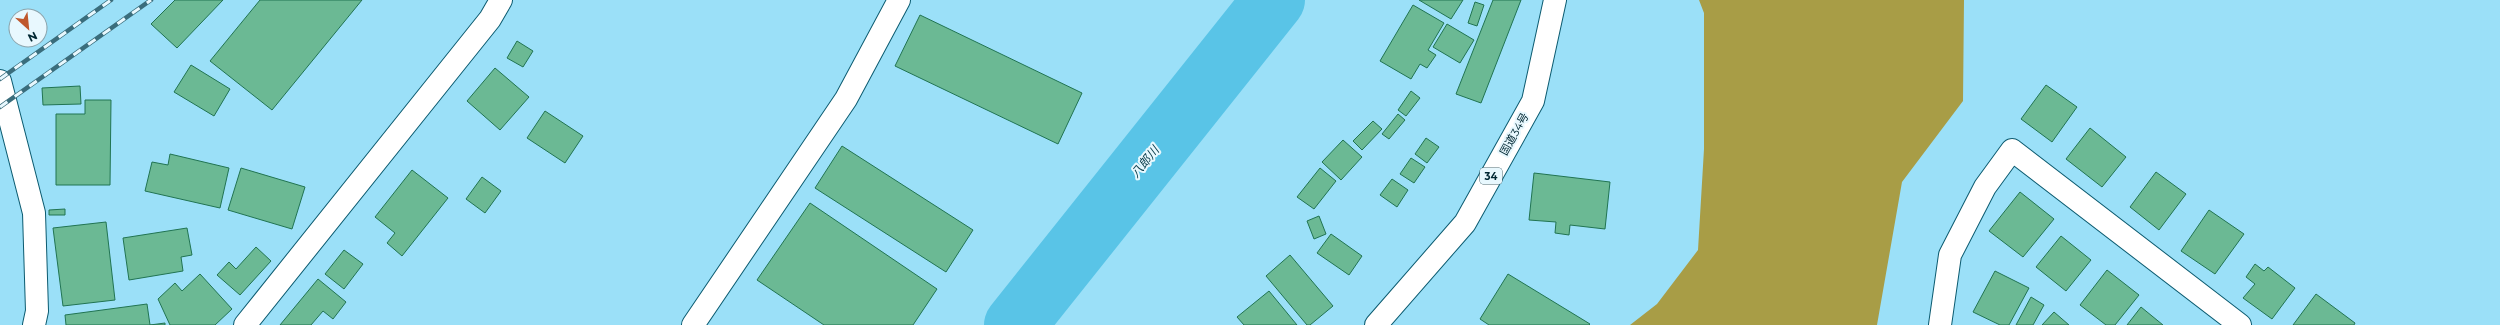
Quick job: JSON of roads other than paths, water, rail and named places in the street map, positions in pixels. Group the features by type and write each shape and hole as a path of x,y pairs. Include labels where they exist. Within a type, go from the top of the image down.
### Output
{"main road":[{"path":"245,325 490,18 501,0"},
{"path":"693,325 846,99 899,0"},
{"name":"国道34号","path":"1376,325 1465,223 1533,101 1555,0"},
{"path":"0,81 34,212 37,311 34,325"},
{"path":"1940,325 1950,255 1985,187 2012,150 2240,325"}],"waterway":[{"name":"八郎川","path":"1015,325 1274,0"}],"railway":[{"path":"0,79 111,0"},
{"path":"0,107 151,0"}]}
